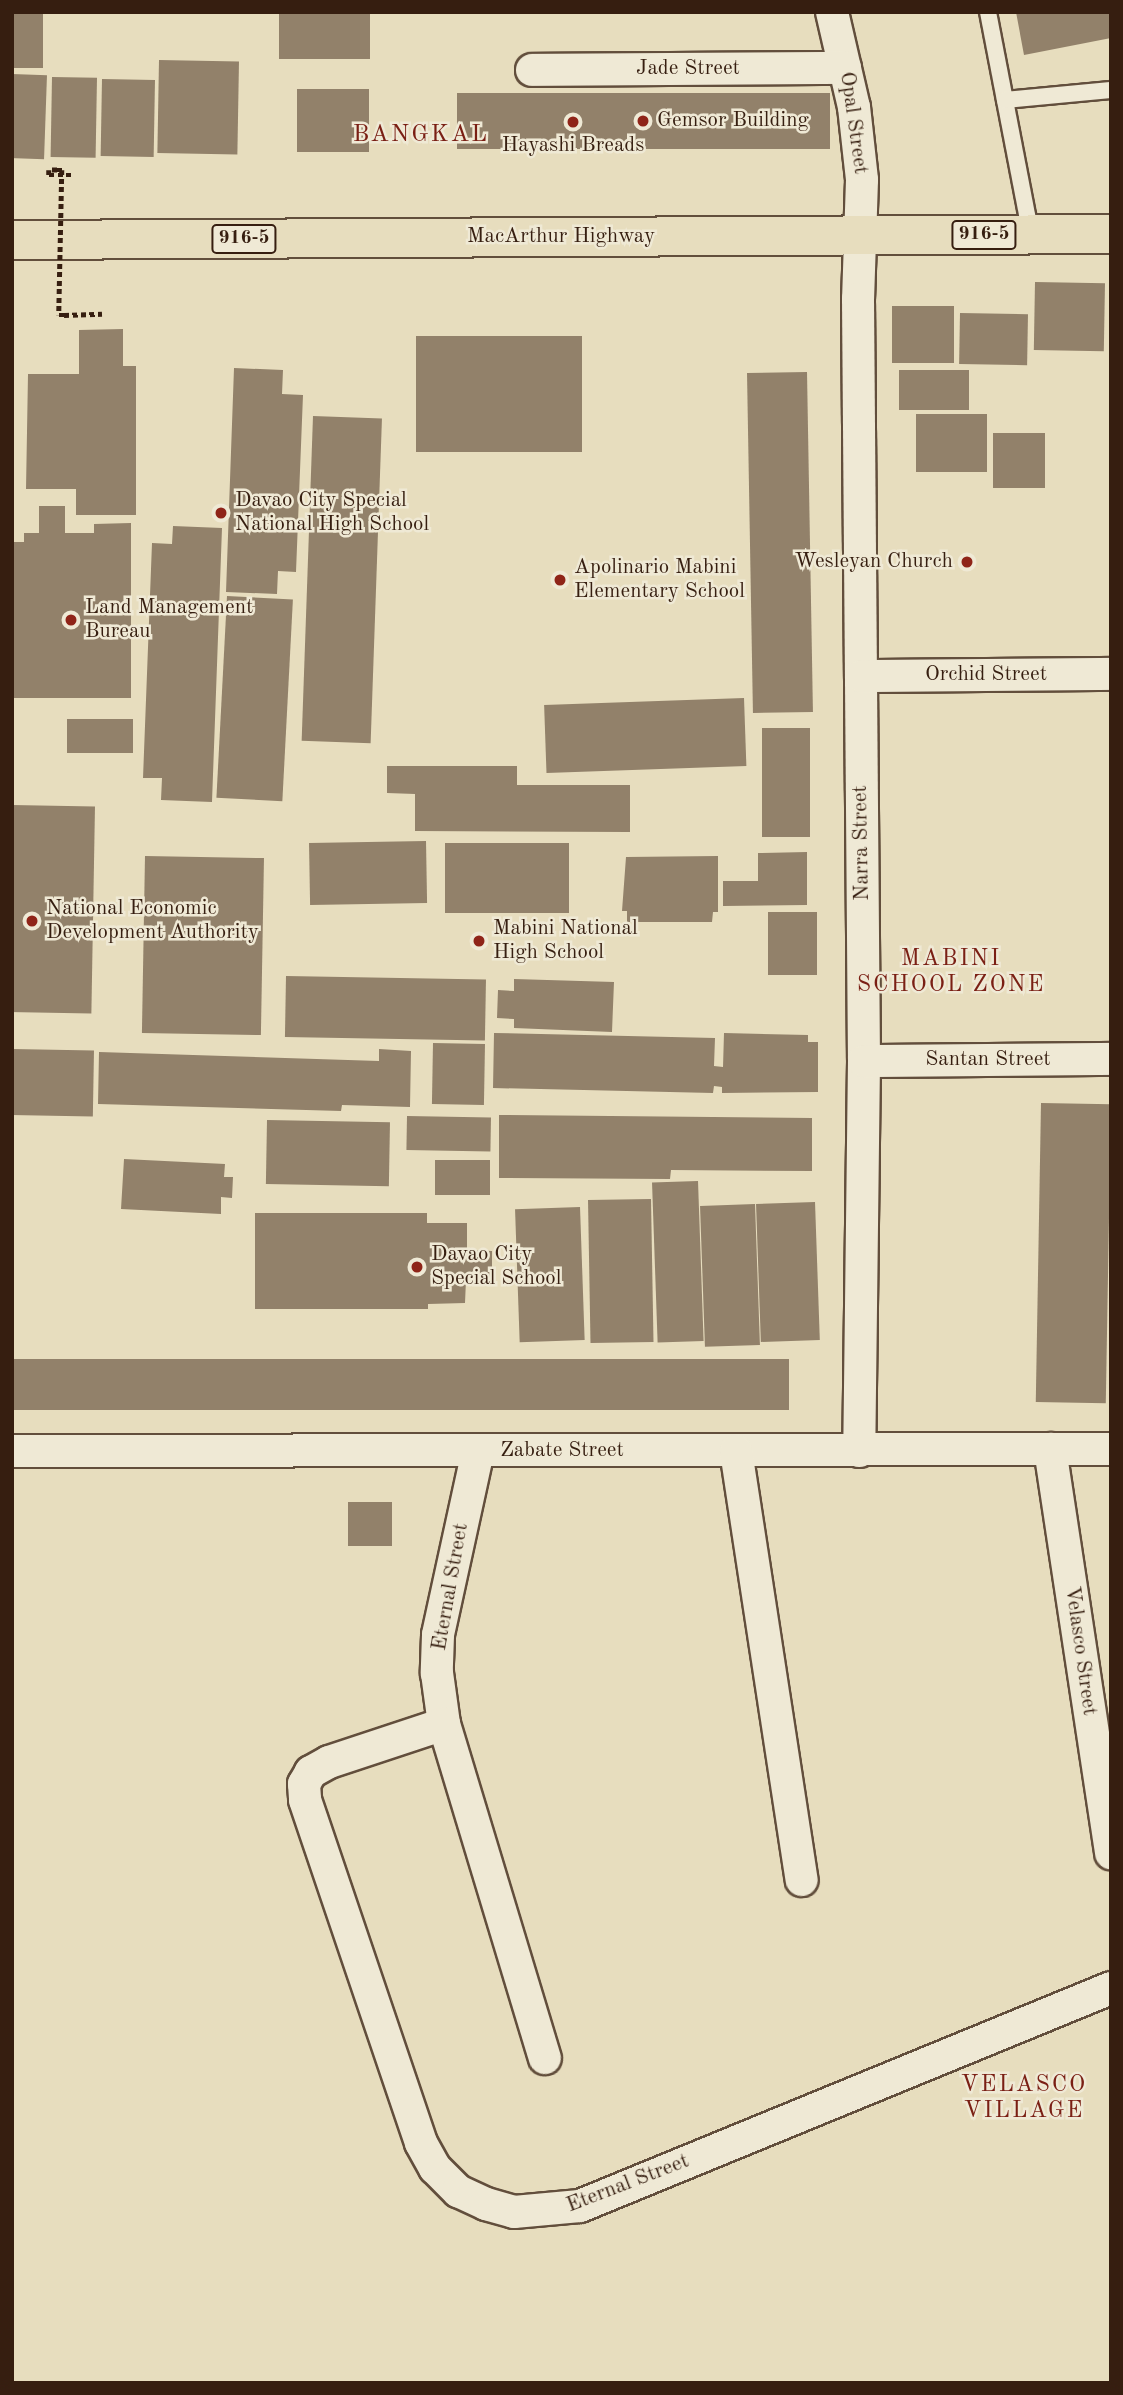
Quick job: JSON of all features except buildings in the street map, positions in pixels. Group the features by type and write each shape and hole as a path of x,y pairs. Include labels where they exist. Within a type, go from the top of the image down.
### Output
{"main road":[{"name":"MacArthur Highway","path":"12,240 1111,234"}],"street":[{"name":"Opal Street","path":"832,12 845,68 861,170 858,235"},
{"name":"Jade Street","path":"532,70 845,68"},
{"name":"Narra Street","path":"858,235 864,1061 859,1451"},
{"name":"Orchid Street","path":"861,676 1111,674"},
{"name":"Santan Street","path":"864,1061 1111,1059"},
{"name":"Velasco Street","path":"1050,1449 1111,1853"},
{"name":"Zabate Street","path":"12,1451 1111,1449"},
{"name":"Eternal Street","path":"478,1451 438,1635 437,1673 444,1724 545,2058"},
{"path":"736,1451 802,1880"},
{"name":"Eternal Street","path":"444,1724 329,1762 312,1772 304,1784 305,1800 421,2143 435,2168 458,2191 486,2204 514,2212 580,2206 1111,1988"}],"lane":[{"path":"988,12 1031,235"},
{"path":"1005,100 1111,90"}],"path":[{"path":"75,175 49,176 49,170 62,170 59,315 102,314"}],"place":[{"name":"Gemsor Building","path":"643,121"},
{"name":"Hayashi Breads","path":"573,122"},
{"name":"Davao City Special National High School","path":"221,513"},
{"name":"Wesleyan Church","path":"967,562"},
{"name":"Apolinario Mabini Elementary School","path":"560,580"},
{"name":"Land Management Bureau","path":"71,620"},
{"name":"National Economic Development Authority","path":"32,921"},
{"name":"Mabini National High School","path":"479,941"},
{"name":"Davao City Special School","path":"417,1267"}],"district":[{"name":"BANGKAL","path":"421,136"},
{"name":"MABINI SCHOOL ZONE","path":"951,972"},
{"name":"VELASCO VILLAGE","path":"1024,2098"}]}
